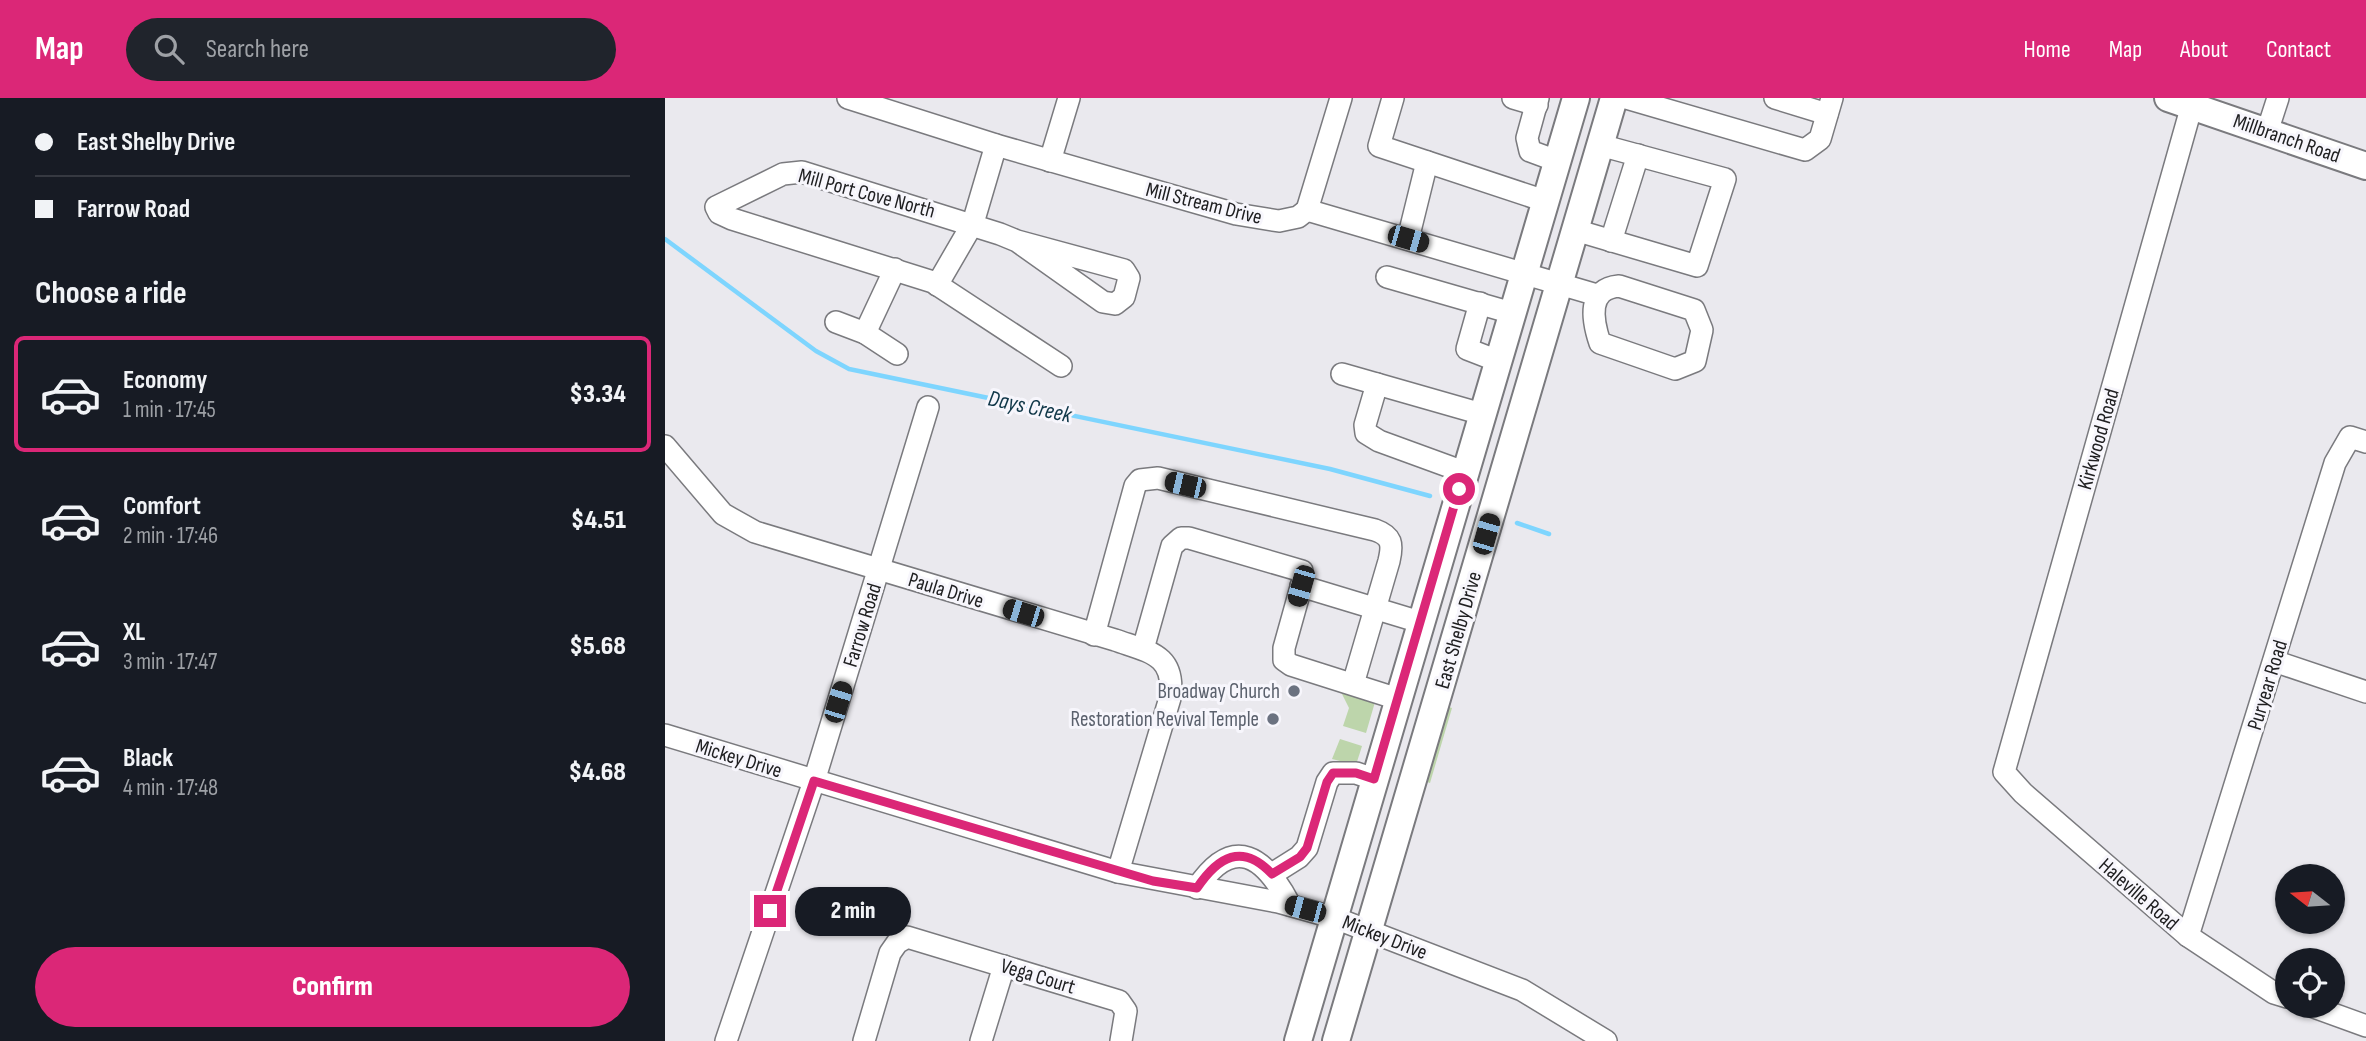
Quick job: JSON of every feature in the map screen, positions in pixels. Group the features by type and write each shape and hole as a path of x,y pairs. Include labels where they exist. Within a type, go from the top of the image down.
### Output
{"main road":[{"name":"East Shelby Drive","path":"1298,1041 1576,98"},
{"name":"East Shelby Drive","path":"1336,1041 1614,98"},
{"name":"Millbranch Road","path":"2193,102 2267,132 2366,166"}],"street":[{"name":"Mill Stream Drive","path":"848,98 996,145 1253,218 1289,220 1307,210"},
{"path":"1051,161 1069,98"},
{"path":"1341,98 1307,210 1597,295"},
{"path":"1393,98 1380,146 1545,201"},
{"path":"1513,98 1537,101 1527,138 1530,151 1557,161"},
{"path":"1626,98 1669,104 1805,150 1820,139 1830,106 1775,98"},
{"path":"2267,132 2278,98"},
{"name":"Kirkwood Road","path":"2004,772 2193,102"},
{"path":"937,285 973,223 996,145"},
{"path":"1575,230 1697,267 1725,179 1600,145"},
{"path":"1611,241 1637,155"},
{"path":"1408,239 1427,162"},
{"name":"Mill Port Cove North","path":"895,269 722,215 716,207 796,171 973,223 1017,241"},
{"path":"1017,241 1124,270 1129,278 1124,297 1115,304 1096,298 1017,241"},
{"path":"865,333 895,269 937,285 1061,366"},
{"path":"1387,277 1512,313"},
{"path":"1619,286 1694,310 1702,330 1695,361 1675,369 1600,343 1595,322 1597,295 1602,290 1619,286"},
{"path":"1479,303 1467,348 1498,360"},
{"path":"836,322 865,333 897,354"},
{"path":"1342,374 1482,414"},
{"path":"1377,384 1365,425 1366,433 1379,442 1464,472"},
{"name":"Farrow Road","path":"726,1041 814,781 928,407"},
{"name":"Puryear Road","path":"2188,936 2335,463 2358,439"},
{"name":"Paula Drive","path":"665,446 723,514 738,524 792,544 1143,649 1163,660 1171,673 1172,683 1167,712 1118,872"},
{"path":"1094,635 1132,494 1140,480 1147,478 1383,533 1391,542 1391,550 1353,684"},
{"path":"1143,649 1173,546 1181,538 1299,569 1303,573 1301,586 1283,648 1284,660 1291,665 1398,699"},
{"path":"1301,586 1420,622"},
{"path":"2274,661 2366,692"},
{"name":"Mickey Drive","path":"665,735 1118,872 1290,905 1335,918 1522,990 1606,1041"},
{"name":"Haleville Road","path":"2004,772 2023,793 2188,936 2275,993"},
{"path":"1272,874 1300,857 1307,848 1327,782 1333,773 1356,773 1374,779"},
{"path":"1197,888 1214,866 1236,856 1258,861 1272,874 1290,905"},
{"name":"Vega Court","path":"864,1041 890,953 897,943 907,937 922,939 1119,1001 1126,1011 1121,1038"},
{"path":"981,1041 1004,966"},
{"path":"2344,1018 2366,1026"}],"green space":[{"path":"1341,692 1375,702 1366,733 1343,726 1349,708"},
{"path":"1449,707 1452,708 1430,783 1427,782"},
{"path":"1340,739 1362,746 1356,765 1332,759"}],"waterway":[{"name":"Days Creek","path":"665,239 816,351 849,369 1330,469 1430,496"},
{"name":"Days Creek","path":"1517,523 1549,534"}],"place":[{"name":"Broadway Church","path":"1294,691"},
{"name":"Restoration Revival Temple","path":"1273,719"}],"route":[{"path":"770,911 814,781 1118,872 1197,888 1221,860 1243,856 1258,861 1272,874 1300,857 1307,848 1327,782 1333,773 1356,773 1374,779 1459,489"}]}
